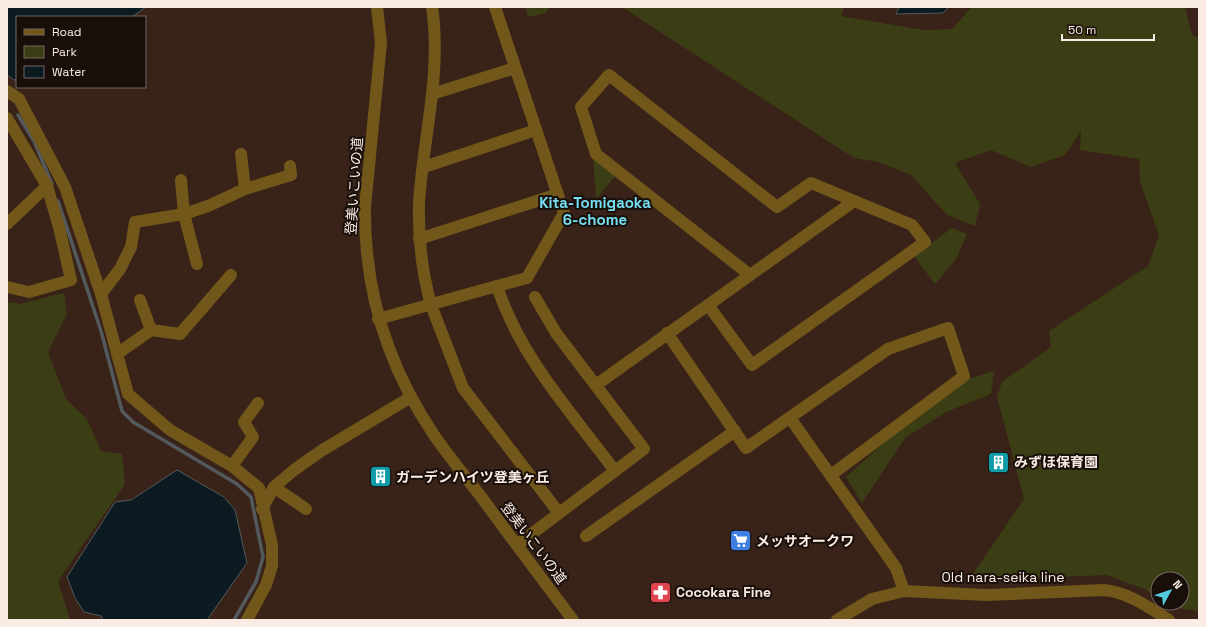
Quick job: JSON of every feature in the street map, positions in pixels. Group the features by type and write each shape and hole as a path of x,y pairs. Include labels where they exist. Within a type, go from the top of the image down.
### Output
{"street":[{"name":"登美いこいの道","path":"377,7 381,43 365,207 365,226 369,278 378,318 395,365 411,397 434,435 573,620"},
{"path":"432,7 435,44 432,94 419,203 419,239 422,264 431,305 463,388 559,513"},
{"path":"378,318 527,278 564,213 495,7"},
{"path":"432,94 515,68"},
{"path":"708,305 752,365 925,242 912,225 810,183 777,207 609,75 581,107 596,154 750,275"},
{"path":"7,92 19,99 65,188 101,294 128,394 170,430 232,466 259,488 262,508 272,545 272,566 266,585 247,620"},
{"path":"7,287 29,292 71,280 59,227 47,186 9,125"},
{"path":"424,167 536,130"},
{"path":"241,154 245,189"},
{"path":"101,294 120,269 131,247 135,222 184,214 208,206 245,189 291,175 290,166"},
{"path":"181,180 184,214 197,264"},
{"path":"7,224 47,186"},
{"path":"419,239 558,194"},
{"path":"596,385 854,201"},
{"path":"117,354 151,330 180,334 231,275"},
{"path":"498,286 513,326 529,355 615,470"},
{"path":"517,545 644,449 556,333 535,297"},
{"path":"140,300 151,330"},
{"path":"667,333 746,448 888,349 948,328 964,376 831,475"},
{"path":"262,508 274,487 321,451 411,397"},
{"path":"232,466 253,437 244,422 258,402"},
{"path":"790,418 896,568 904,591"},
{"path":"586,536 734,431"},
{"path":"274,487 306,509"},
{"name":"Old nara-seika line","path":"836,620 872,599 904,591 987,595 1104,590 1119,592 1133,598 1169,620"}],"green space":[{"path":"526,7 549,7 546,13 528,17"},
{"path":"622,7 844,7 841,16 923,30 952,29 972,7 1185,7 1192,35 1199,38 1199,611 1190,610 1190,571 1150,571 1150,593 1145,589 1106,575 968,581 1024,499 997,397 1002,382 1051,347 1049,331 1148,266 1159,235 1140,182 1139,159 1080,150 1081,131 1065,155 1031,167 991,150 955,163 980,204 975,226 947,215 911,175 878,162 854,158"},
{"path":"593,155 616,175 596,199"},
{"path":"952,228 967,234 956,259 935,284 914,256"},
{"path":"64,293 67,314 48,352 66,399 87,419 101,451 122,454 125,484 58,581 70,620 7,620 7,302 20,304"},
{"path":"994,371 991,394 946,412 905,438 862,503 846,477 900,428 969,379"}],"water":[{"path":"7,7 146,7 133,16 16,16 16,79 14,80 7,75"},
{"path":"899,7 949,7 943,13 896,14"},
{"path":"177,470 224,497 235,510 247,563 207,620 103,620 101,616 84,612 75,598 67,577 115,502 131,500"}],"waterway":[{"path":"18,115 34,141 52,184"},
{"path":"58,201 101,331 122,411 133,422 237,484 251,497 263,557 256,582 234,620"}],"place":[{"name":"みずほ保育園","path":"999,462"},
{"name":"ガーデンハイツ登美ヶ丘","path":"380,477"},
{"name":"メッサオークワ","path":"741,541"},
{"name":"Cocokara Fine","path":"660,592"}],"district":[{"name":"Kita-Tomigaoka 6-chome","path":"595,212"}]}
